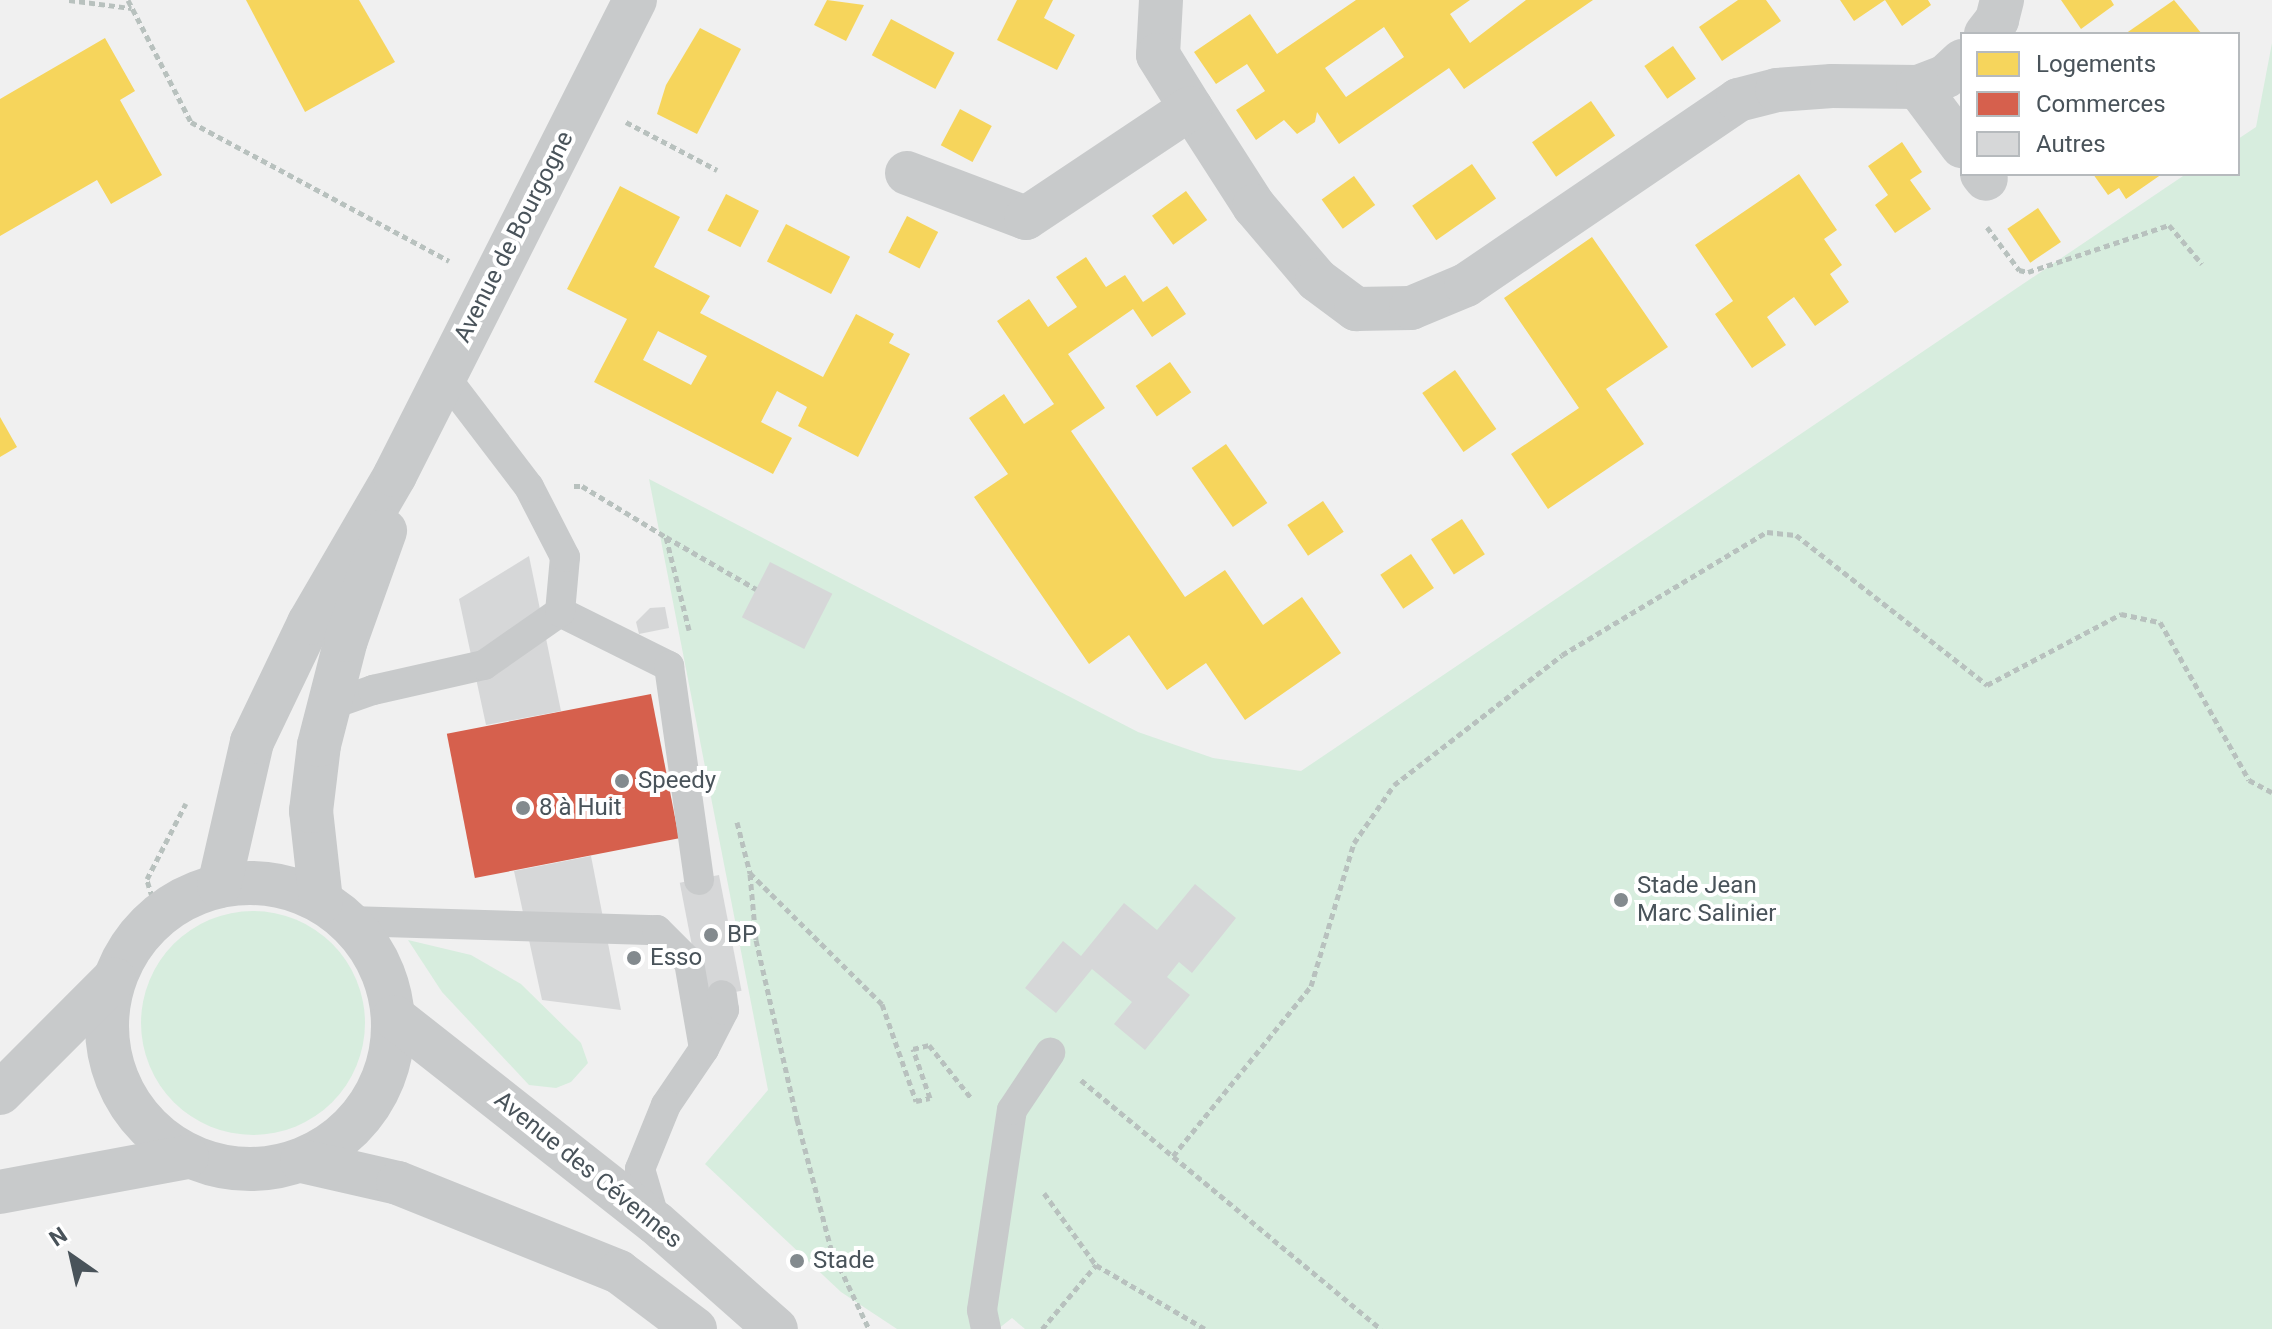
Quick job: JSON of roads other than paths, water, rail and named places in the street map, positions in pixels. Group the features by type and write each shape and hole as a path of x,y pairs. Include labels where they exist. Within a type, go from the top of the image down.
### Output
{"street":[{"name":"Avenue de Bourgogne","path":"219,886 252,742 309,623 395,475 443,374 635,0"},
{"path":"1161,0 1158,55 1254,206 1317,280 1354,315 1411,308 1466,285 1738,100 1777,90 1832,86 1918,87 1946,76 1960,63"},
{"path":"1988,32 1997,20 2002,0"},
{"path":"1918,87 1960,143"},
{"path":"907,173 1026,218 1191,108"},
{"name":"Avenue de Bourgogne","path":"335,911 311,811 327,706 385,533 395,475"},
{"path":"253,882 288,887 335,911 372,949 387,981 394,1017 390,1062 371,1104 341,1138 302,1161 244,1170 187,1157 153,1133 126,1100 111,1062 106,1021 114,979 131,945 158,916 186,897 219,886 253,882"},
{"path":"0,1093 114,979"},
{"name":"Avenue des Cévennes","path":"394,1017 656,1223 776,1329"},
{"path":"0,1192 187,1157"},
{"path":"302,1161 398,1183 619,1272 695,1329"}],"lane":[{"path":"327,706 373,690 484,665 560,612 565,557 529,487 443,374"},
{"path":"560,612 669,666 699,880"},
{"path":"335,911 657,930 689,962 704,1049"},
{"path":"656,1223 640,1169 666,1105 704,1049 724,1010 722,995"},
{"path":"986,1329 982,1310 1012,1110 1050,1053"}],"place":[{"name":"Speedy","path":"622,781"},
{"name":"8 à Huit","path":"523,808"},
{"name":"Stade Jean Marc Salinier","path":"1621,900"},
{"name":"BP","path":"711,935"},
{"name":"Esso","path":"634,958"},
{"name":"Stade","path":"797,1261"}]}
